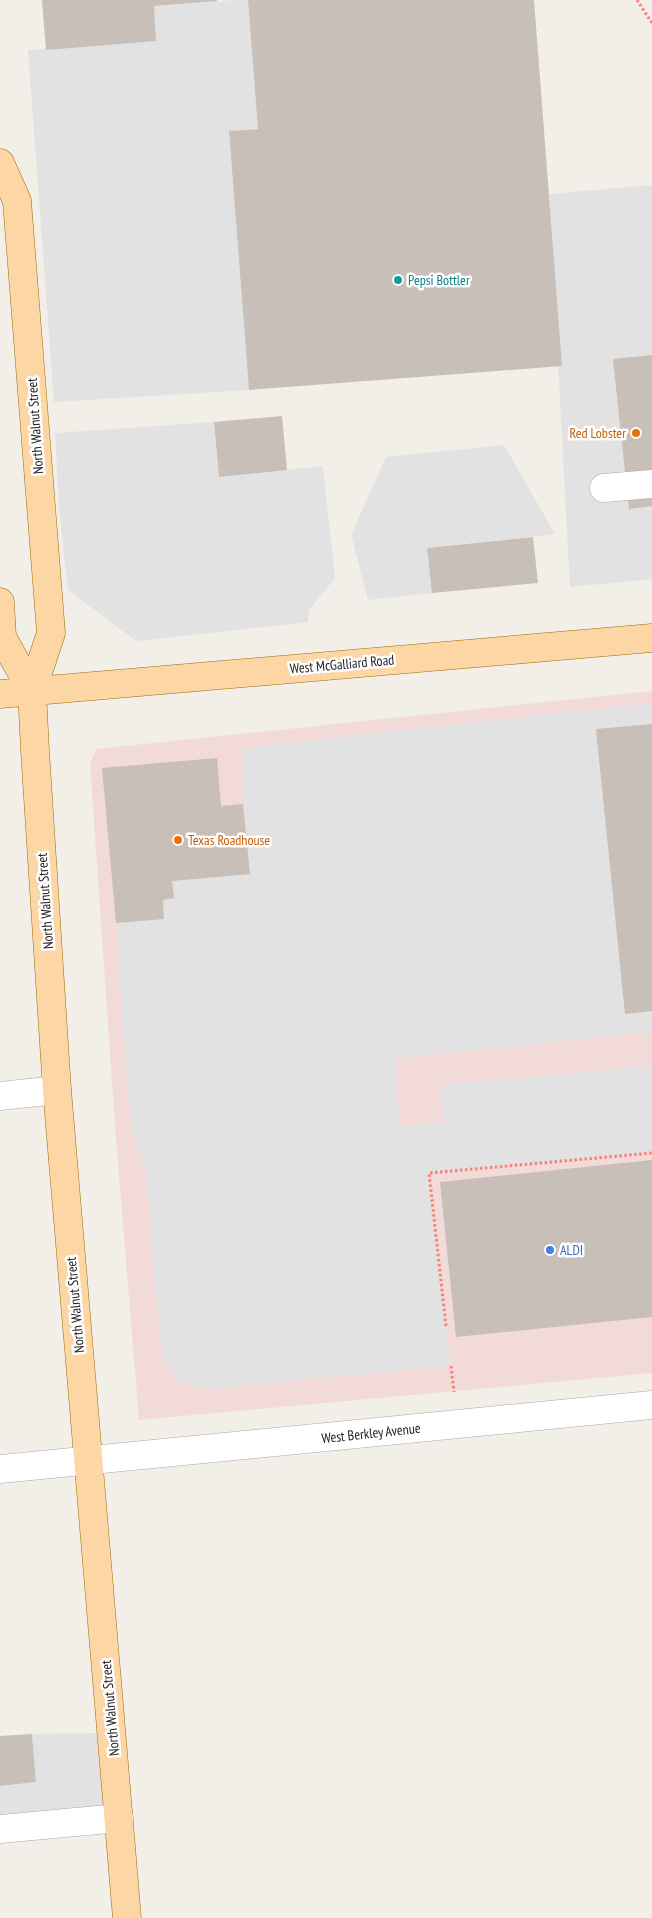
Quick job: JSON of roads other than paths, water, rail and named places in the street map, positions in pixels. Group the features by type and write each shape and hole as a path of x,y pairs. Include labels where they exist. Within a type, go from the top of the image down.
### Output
{"main road":[{"name":"North Walnut Street","path":"0,163 17,201 50,633 32,691 57,1090 127,1918"},
{"name":"North Walnut Street","path":"0,602 2,637 32,691"},
{"name":"West McGalliard Road","path":"0,694 652,638"}],"street":[{"path":"604,488 652,484"},
{"path":"0,1096 57,1090"},
{"name":"West Berkley Avenue","path":"0,1469 89,1462 652,1405"},
{"path":"0,1829 119,1818"}],"place":[{"name":"Pepsi Bottler","path":"398,280"},
{"name":"Red Lobster","path":"636,433"},
{"name":"Texas Roadhouse","path":"178,840"},
{"name":"ALDI","path":"550,1250"}]}
